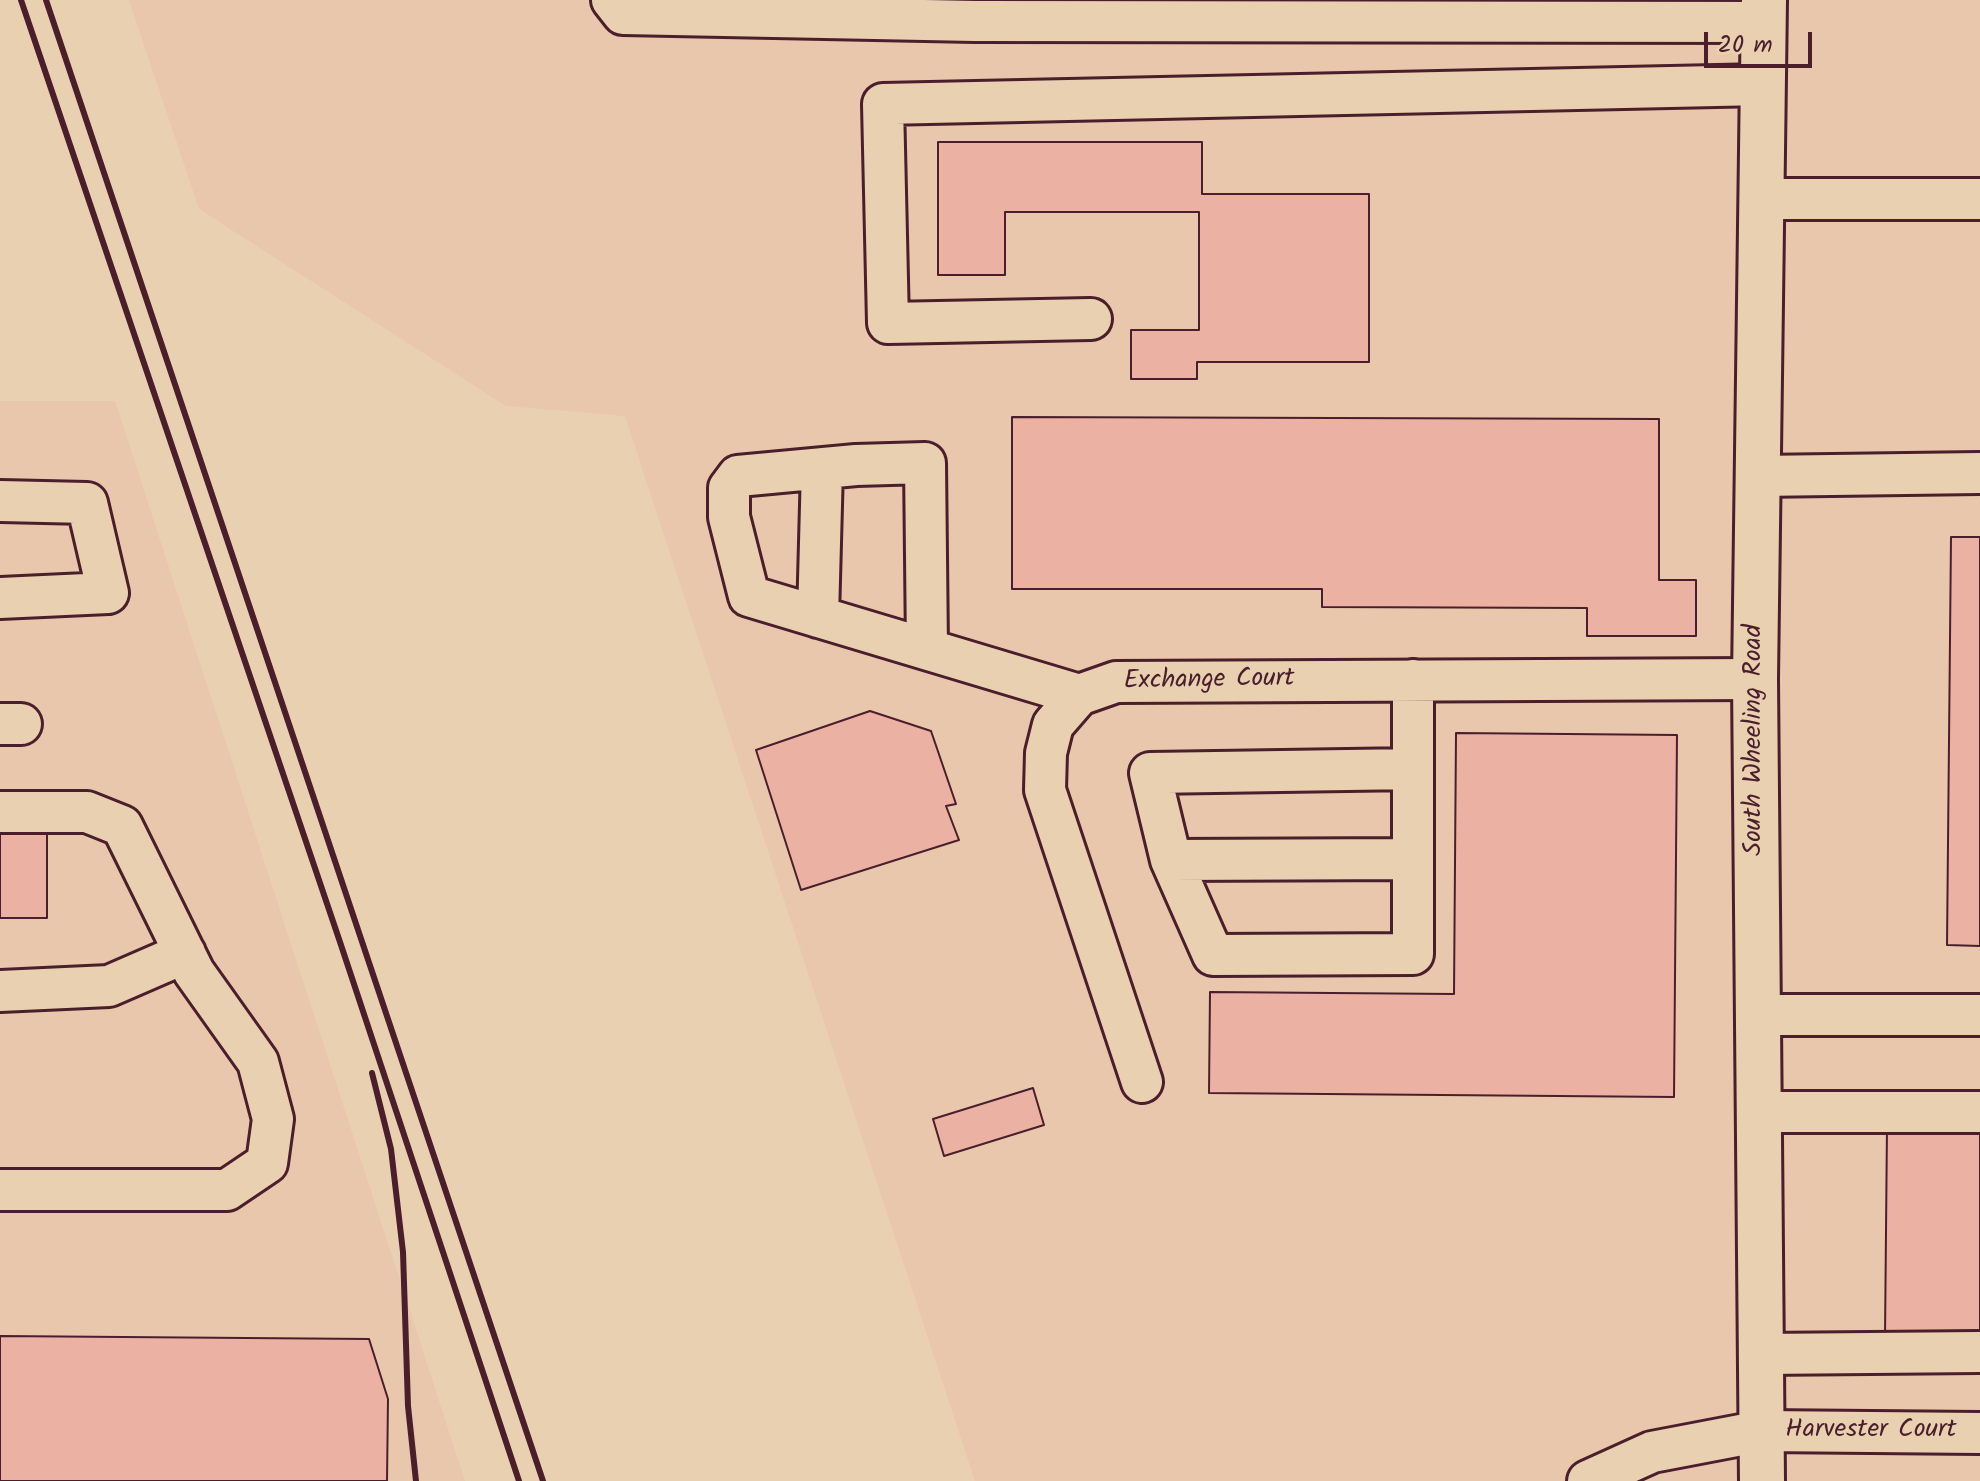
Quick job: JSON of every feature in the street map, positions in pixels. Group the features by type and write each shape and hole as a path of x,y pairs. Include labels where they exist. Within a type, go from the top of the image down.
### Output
{"main road":[{"name":"South Wheeling Road","path":"1762,1481 1755,679 1764,11"}],"street":[{"path":"618,7 975,21 1764,11"},
{"path":"1091,319 888,323 883,104 1763,85"},
{"path":"1761,199 1980,199"},
{"path":"927,649 925,463 738,476 729,488 729,517 749,596 1079,695 1053,725 1046,753 1045,790 1142,1082"},
{"path":"818,617 822,468"},
{"path":"1758,476 1980,473"},
{"path":"0,501 87,503 108,593 0,598"},
{"name":"Exchange Court","path":"1079,695 1116,682 1755,679"},
{"path":"1413,680 1413,769 1413,954 1213,955 1171,860 1150,773 1413,769"},
{"path":"0,812 87,812 122,826 194,972 258,1062 273,1119 267,1163 227,1190 0,1190"},
{"path":"1171,860 1413,859"},
{"path":"0,991 109,986 185,953"},
{"path":"1758,1015 1980,1015"},
{"path":"1759,1112 1980,1112"},
{"path":"1761,1354 1980,1352"},
{"name":"Harvester Court","path":"1588,1481 1626,1472 1652,1452 1762,1431 1980,1433"}],"shaded area":[{"path":"129,0 1980,0 1980,1481 975,1481 625,416 506,406 199,209"},
{"path":"0,401 115,401 465,1481 0,1481"}],"building":[{"path":"938,142 1202,142 1202,194 1369,194 1369,362 1197,362 1197,379 1131,379 1131,330 1199,330 1199,212 1005,212 1005,275 938,275"},
{"path":"1012,417 1659,419 1659,580 1696,580 1696,636 1587,636 1587,608 1322,607 1322,589 1012,589"},
{"path":"1951,537 1980,537 1980,946 1947,945"},
{"path":"870,711 931,731 956,804 946,806 959,840 801,890 756,750"},
{"path":"1456,733 1677,735 1674,1097 1209,1093 1210,992 1454,994"},
{"path":"0,826 47,826 47,918 0,918"},
{"path":"1033,1088 1044,1125 944,1156 933,1119"},
{"path":"1980,1125 1980,1339 1885,1337 1887,1126"},
{"path":"0,1336 369,1339 388,1399 387,1481 0,1481"}],"railway":[{"path":"21,0 519,1481"},
{"path":"46,0 543,1481"},
{"path":"372,1073 391,1149 403,1252 408,1406 416,1481"}]}
